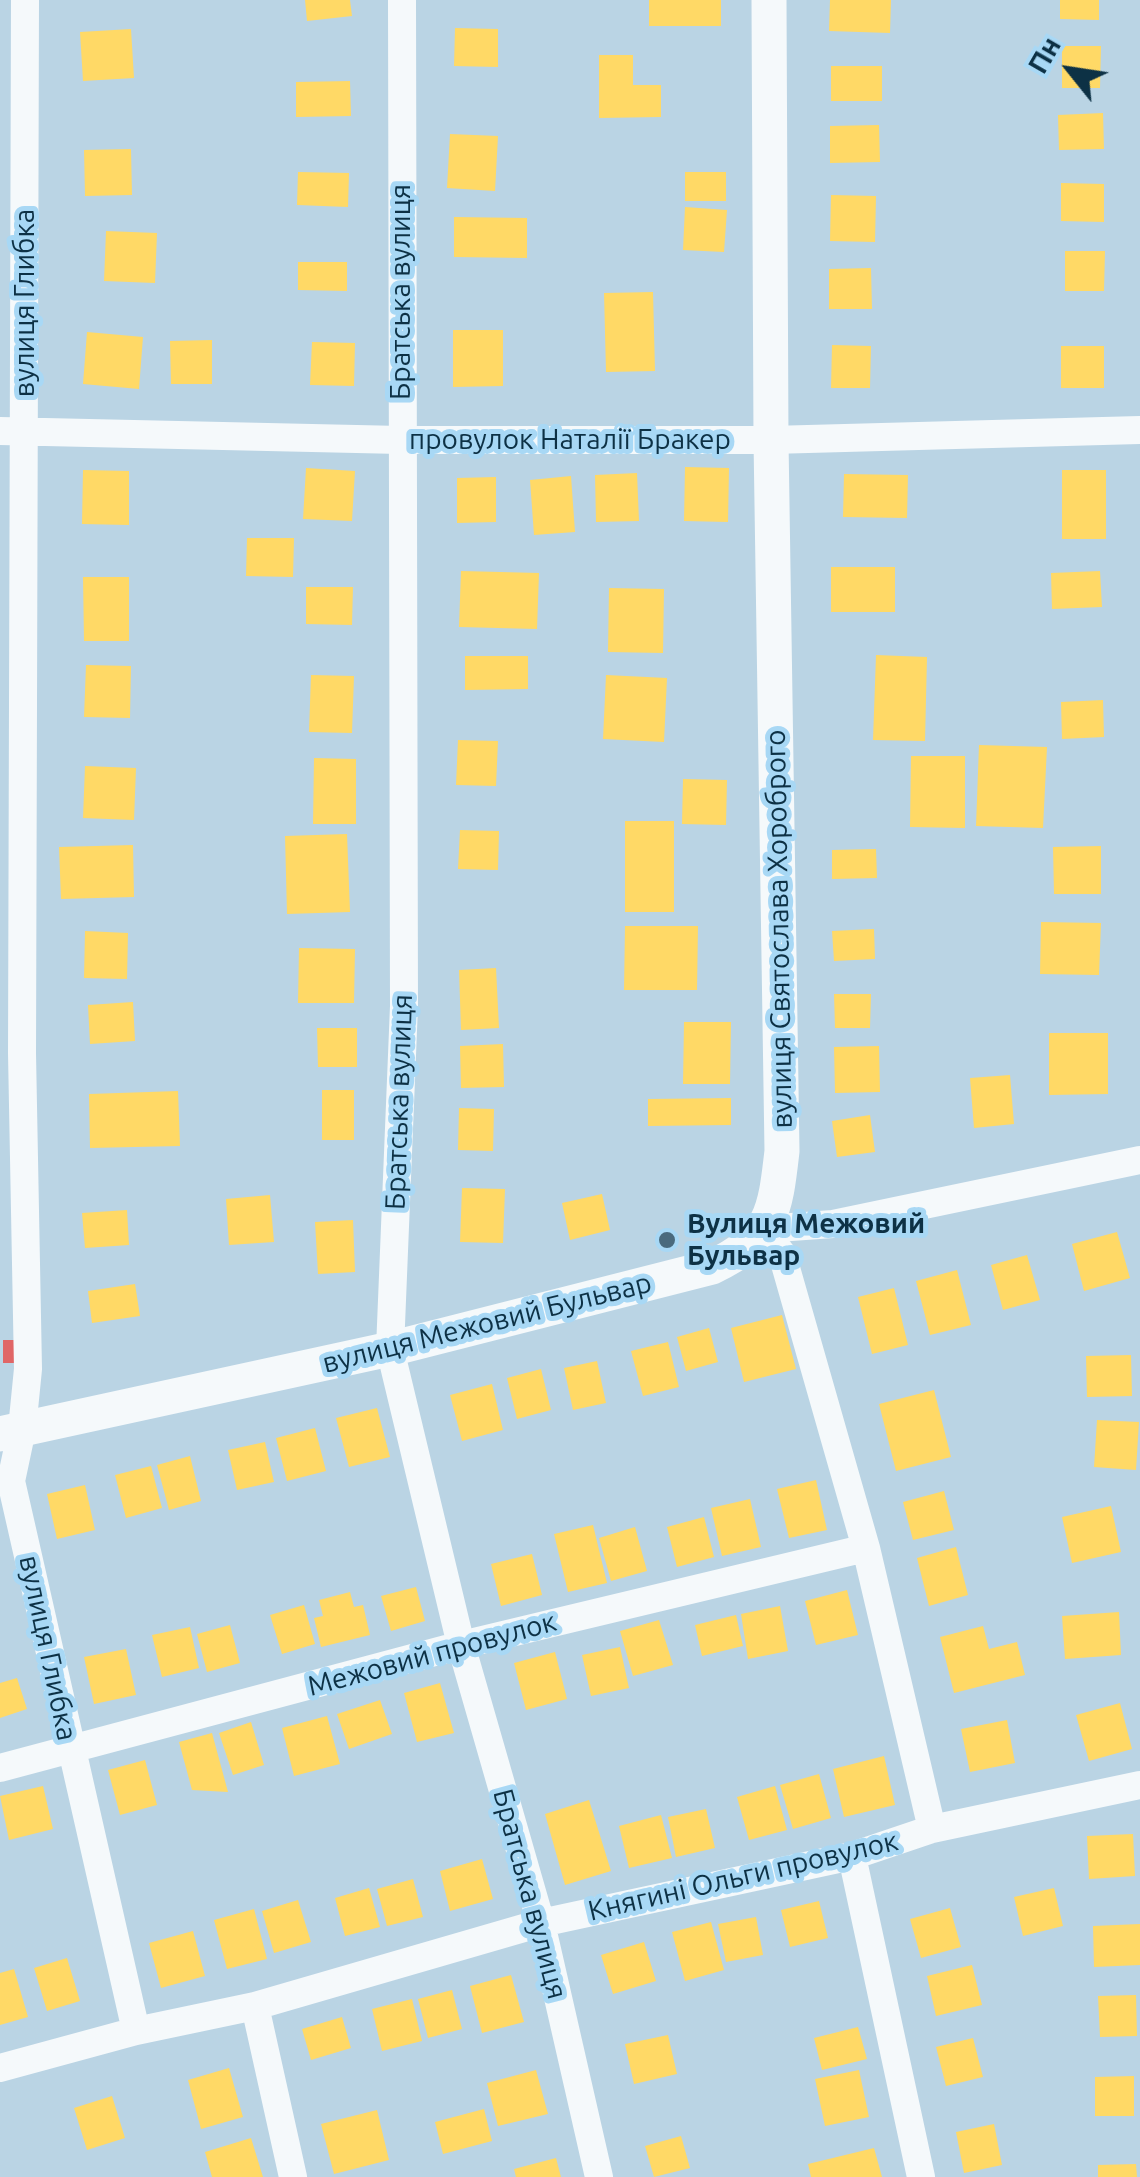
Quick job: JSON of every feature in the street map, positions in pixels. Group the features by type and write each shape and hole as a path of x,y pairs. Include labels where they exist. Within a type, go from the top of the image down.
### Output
{"street":[{"name":"вулиця Глибка","path":"25,0 12,431 11,1054 28,1369 11,1432 12,1481 136,2031"},
{"name":"Братська вулиця","path":"402,0 404,1006 390,1349 461,1645 541,1923 599,2177"},
{"name":"вулиця Святослава Хороброго","path":"763,1229 777,1194 782,1151 769,0"},
{"name":"провулок Наталії Бракер","path":"12,431 401,440 771,440 1140,430"},
{"path":"763,1229 833,1224 1140,1160"},
{"name":"вулиця Межовий Бульвар","path":"11,1432 390,1349 712,1266 744,1252 763,1229"},
{"path":"763,1229 782,1254 866,1548 932,1830"},
{"name":"Межовий провулок","path":"0,1768 461,1645 866,1548"},
{"name":"Княгині Ольги провулок","path":"0,2068 136,2031 256,2006 541,1923 852,1856 932,1830 1140,1784"},
{"path":"852,1856 921,2177"},
{"path":"256,2006 293,2177"}],"building: Житло":[{"path":"305,0 350,0 352,16 307,21"},
{"path":"649,0 721,0 721,26 649,26"},
{"path":"830,0 891,0 890,33 829,31"},
{"path":"1060,0 1099,0 1099,20 1060,19"},
{"path":"455,28 498,29 498,67 454,66"},
{"path":"131,29 134,78 83,81 80,32"},
{"path":"1062,46 1101,46 1100,88 1062,88"},
{"path":"599,55 633,55 633,85 661,85 661,117 599,118"},
{"path":"831,66 882,66 882,101 831,101"},
{"path":"350,81 351,116 296,117 296,82"},
{"path":"1103,113 1104,149 1059,150 1058,115"},
{"path":"879,125 880,162 830,163 830,126"},
{"path":"450,134 498,136 495,191 447,188"},
{"path":"131,149 132,195 85,196 84,150"},
{"path":"298,172 349,173 348,207 297,205"},
{"path":"685,172 726,172 726,201 685,201"},
{"path":"1061,183 1104,184 1104,222 1061,221"},
{"path":"831,195 876,196 875,242 830,241"},
{"path":"685,207 727,210 724,252 683,250"},
{"path":"454,217 527,218 527,258 454,257"},
{"path":"106,231 157,233 155,283 104,281"},
{"path":"1065,251 1105,251 1104,291 1065,291"},
{"path":"298,262 347,262 347,291 298,290"},
{"path":"871,268 872,309 829,309 829,269"},
{"path":"653,292 655,371 606,372 604,293"},
{"path":"453,330 503,330 503,386 453,387"},
{"path":"87,332 143,337 139,389 83,384"},
{"path":"212,340 212,384 171,384 170,341"},
{"path":"312,342 355,343 354,386 310,385"},
{"path":"832,345 871,346 870,388 831,388"},
{"path":"1061,346 1104,346 1104,388 1061,388"},
{"path":"685,467 729,468 728,522 684,521"},
{"path":"306,468 355,471 352,521 303,519"},
{"path":"83,470 129,471 129,525 82,524"},
{"path":"1062,470 1106,470 1106,539 1062,539"},
{"path":"637,473 639,521 596,522 595,475"},
{"path":"844,474 908,475 907,518 843,517"},
{"path":"571,476 575,532 534,535 530,480"},
{"path":"496,477 496,522 457,523 457,478"},
{"path":"247,538 294,538 293,577 246,576"},
{"path":"831,567 895,567 895,612 831,612"},
{"path":"461,571 539,573 537,629 459,627"},
{"path":"1100,571 1102,607 1052,609 1051,573"},
{"path":"83,577 129,577 129,641 84,641"},
{"path":"306,587 353,587 352,625 306,624"},
{"path":"609,588 664,589 663,653 608,652"},
{"path":"876,655 927,657 925,741 873,740"},
{"path":"465,656 528,656 528,689 465,690"},
{"path":"86,665 131,666 130,718 84,717"},
{"path":"311,675 354,676 352,733 309,732"},
{"path":"606,675 667,678 664,742 603,739"},
{"path":"1103,700 1104,737 1062,739 1061,702"},
{"path":"458,740 498,741 496,786 456,785"},
{"path":"979,745 1047,747 1043,828 976,826"},
{"path":"911,756 965,756 965,828 910,827"},
{"path":"314,758 356,759 356,824 313,824"},
{"path":"85,766 136,768 134,820 83,818"},
{"path":"683,779 727,780 726,825 682,824"},
{"path":"625,821 674,821 674,912 625,912"},
{"path":"460,830 499,831 498,870 458,869"},
{"path":"347,834 350,912 287,914 285,836"},
{"path":"133,845 134,897 61,899 59,847"},
{"path":"1101,846 1101,894 1054,894 1053,847"},
{"path":"876,849 877,878 832,879 832,850"},
{"path":"1041,922 1101,923 1099,975 1040,974"},
{"path":"625,926 698,926 697,990 624,990"},
{"path":"874,929 875,959 834,961 832,931"},
{"path":"85,931 128,933 127,979 84,978"},
{"path":"299,948 355,949 354,1003 298,1003"},
{"path":"496,968 499,1028 461,1030 459,970"},
{"path":"834,994 871,994 870,1028 835,1028"},
{"path":"133,1002 135,1041 90,1044 88,1005"},
{"path":"684,1022 731,1022 730,1084 683,1084"},
{"path":"317,1028 357,1028 357,1067 318,1067"},
{"path":"1049,1033 1108,1033 1108,1094 1049,1095"},
{"path":"503,1044 504,1087 461,1088 460,1046"},
{"path":"879,1046 880,1092 835,1093 834,1047"},
{"path":"1010,1075 1014,1124 974,1128 970,1078"},
{"path":"322,1090 354,1090 354,1140 322,1140"},
{"path":"178,1091 180,1146 90,1148 89,1094"},
{"path":"731,1098 731,1125 648,1126 648,1099"},
{"path":"459,1108 494,1109 493,1151 458,1150"},
{"path":"870,1115 875,1152 837,1157 832,1121"},
{"path":"462,1188 505,1189 503,1243 460,1242"},
{"path":"602,1194 610,1230 570,1240 562,1203"},
{"path":"270,1195 274,1242 229,1245 226,1199"},
{"path":"127,1210 129,1245 85,1248 82,1213"},
{"path":"353,1220 355,1272 318,1274 315,1222"},
{"path":"1117,1232 1130,1278 1084,1291 1072,1244"},
{"path":"1027,1255 1040,1300 1003,1310 991,1265"},
{"path":"957,1270 971,1325 930,1335 916,1281"},
{"path":"135,1284 140,1316 92,1323 88,1291"},
{"path":"894,1288 908,1345 872,1354 858,1297"},
{"path":"782,1315 796,1369 744,1382 731,1328"},
{"path":"709,1328 718,1362 686,1371 677,1337"},
{"path":"668,1342 679,1387 643,1396 631,1351"},
{"path":"1131,1355 1132,1396 1087,1397 1086,1356"},
{"path":"597,1361 606,1403 573,1410 564,1368"},
{"path":"541,1369 551,1410 517,1419 507,1378"},
{"path":"492,1384 503,1430 462,1441 450,1395"},
{"path":"934,1390 951,1457 896,1471 879,1404"},
{"path":"377,1408 390,1457 349,1467 336,1418"},
{"path":"1097,1420 1139,1422 1136,1470 1094,1467"},
{"path":"315,1428 326,1471 287,1481 276,1438"},
{"path":"265,1442 274,1482 237,1490 228,1450"},
{"path":"190,1456 201,1501 169,1510 157,1465"},
{"path":"151,1466 162,1508 126,1518 115,1475"},
{"path":"816,1480 827,1530 789,1538 777,1489"},
{"path":"85,1485 95,1530 57,1539 47,1494"},
{"path":"944,1491 954,1530 913,1540 903,1502"},
{"path":"750,1499 761,1547 722,1556 711,1508"},
{"path":"1111,1506 1121,1552 1072,1563 1062,1517"},
{"path":"704,1517 714,1557 677,1567 667,1527"},
{"path":"593,1525 607,1583 568,1592 554,1534"},
{"path":"635,1527 647,1571 611,1581 599,1538"},
{"path":"956,1547 968,1595 929,1606 917,1558"},
{"path":"532,1554 542,1595 501,1606 491,1564"},
{"path":"416,1587 425,1621 391,1631 381,1596"},
{"path":"847,1590 858,1635 816,1645 805,1601"},
{"path":"350,1592 354,1607 363,1605 370,1635 321,1647 314,1618 323,1616 319,1600"},
{"path":"304,1605 315,1644 282,1654 270,1615"},
{"path":"780,1606 788,1651 748,1659 741,1614"},
{"path":"1119,1612 1121,1655 1065,1659 1062,1616"},
{"path":"736,1615 743,1646 702,1656 695,1625"},
{"path":"659,1620 673,1665 633,1676 620,1631"},
{"path":"230,1625 240,1663 207,1672 197,1634"},
{"path":"983,1626 989,1649 1017,1642 1025,1675 954,1693 940,1637"},
{"path":"190,1627 199,1668 162,1677 152,1635"},
{"path":"620,1647 629,1688 591,1696 582,1655"},
{"path":"126,1649 136,1695 94,1704 84,1657"},
{"path":"555,1652 567,1699 526,1710 514,1663"},
{"path":"17,1678 27,1709 0,1718 0,1683"},
{"path":"440,1683 454,1733 417,1742 404,1693"},
{"path":"380,1700 392,1734 349,1749 337,1714"},
{"path":"1120,1703 1132,1749 1089,1761 1076,1715"},
{"path":"327,1716 340,1764 294,1776 282,1728"},
{"path":"1007,1720 1015,1763 970,1772 961,1729"},
{"path":"251,1722 264,1765 233,1775 219,1733"},
{"path":"212,1733 228,1792 192,1790 179,1742"},
{"path":"884,1756 895,1805 844,1817 833,1769"},
{"path":"145,1760 157,1805 120,1815 108,1770"},
{"path":"819,1774 831,1818 793,1829 780,1785"},
{"path":"43,1786 53,1829 9,1840 0,1796"},
{"path":"775,1786 787,1830 749,1840 737,1797"},
{"path":"589,1800 611,1871 565,1885 545,1814"},
{"path":"706,1809 715,1848 676,1857 668,1817"},
{"path":"661,1815 672,1858 629,1868 619,1826"},
{"path":"1133,1834 1135,1876 1089,1879 1087,1836"},
{"path":"482,1859 493,1899 450,1911 440,1871"},
{"path":"413,1879 423,1917 387,1926 377,1889"},
{"path":"369,1888 380,1927 345,1936 335,1898"},
{"path":"1054,1888 1063,1926 1023,1936 1014,1897"},
{"path":"298,1900 311,1942 274,1953 262,1911"},
{"path":"819,1901 828,1938 790,1947 781,1910"},
{"path":"950,1908 961,1947 921,1958 910,1919"},
{"path":"254,1909 267,1959 227,1969 214,1920"},
{"path":"756,1917 763,1955 726,1962 718,1924"},
{"path":"711,1922 724,1970 685,1981 672,1932"},
{"path":"1140,1924 1140,1965 1094,1967 1093,1926"},
{"path":"193,1931 205,1976 161,1988 149,1943"},
{"path":"644,1942 656,1981 613,1994 601,1955"},
{"path":"67,1958 80,2001 47,2011 34,1968"},
{"path":"972,1965 982,2005 936,2016 927,1976"},
{"path":"14,1969 28,2017 0,2025 0,1973"},
{"path":"511,1975 524,2022 482,2033 470,1986"},
{"path":"452,1990 462,2029 428,2038 418,1999"},
{"path":"1136,1995 1137,2036 1100,2037 1098,1996"},
{"path":"412,1999 422,2041 382,2051 372,2009"},
{"path":"342,2017 351,2048 311,2060 302,2029"},
{"path":"858,2027 867,2059 822,2070 814,2038"},
{"path":"668,2035 677,2074 634,2084 625,2044"},
{"path":"973,2038 983,2077 946,2086 936,2047"},
{"path":"229,2068 243,2117 201,2129 188,2080"},
{"path":"536,2070 548,2114 498,2126 487,2083"},
{"path":"859,2070 869,2117 825,2126 815,2079"},
{"path":"1134,2076 1134,2116 1095,2116 1095,2077"},
{"path":"112,2096 125,2138 87,2150 74,2108"},
{"path":"484,2109 492,2141 443,2154 435,2122"},
{"path":"377,2110 389,2160 334,2174 321,2124"},
{"path":"994,2124 1002,2165 964,2173 956,2132"},
{"path":"681,2136 690,2168 654,2177 645,2146"},
{"path":"251,2138 263,2177 212,2177 205,2152"},
{"path":"874,2148 882,2177 811,2177 808,2164"},
{"path":"556,2158 561,2177 516,2177 514,2169"},
{"path":"1136,2164 1137,2177 1098,2177 1098,2165"}],"building: Торгівля":[{"path":"3,1340 17,1340 17,1363 3,1363"}],"place":[{"name":"Вулиця Межовий Бульвар","path":"667,1240"}]}
